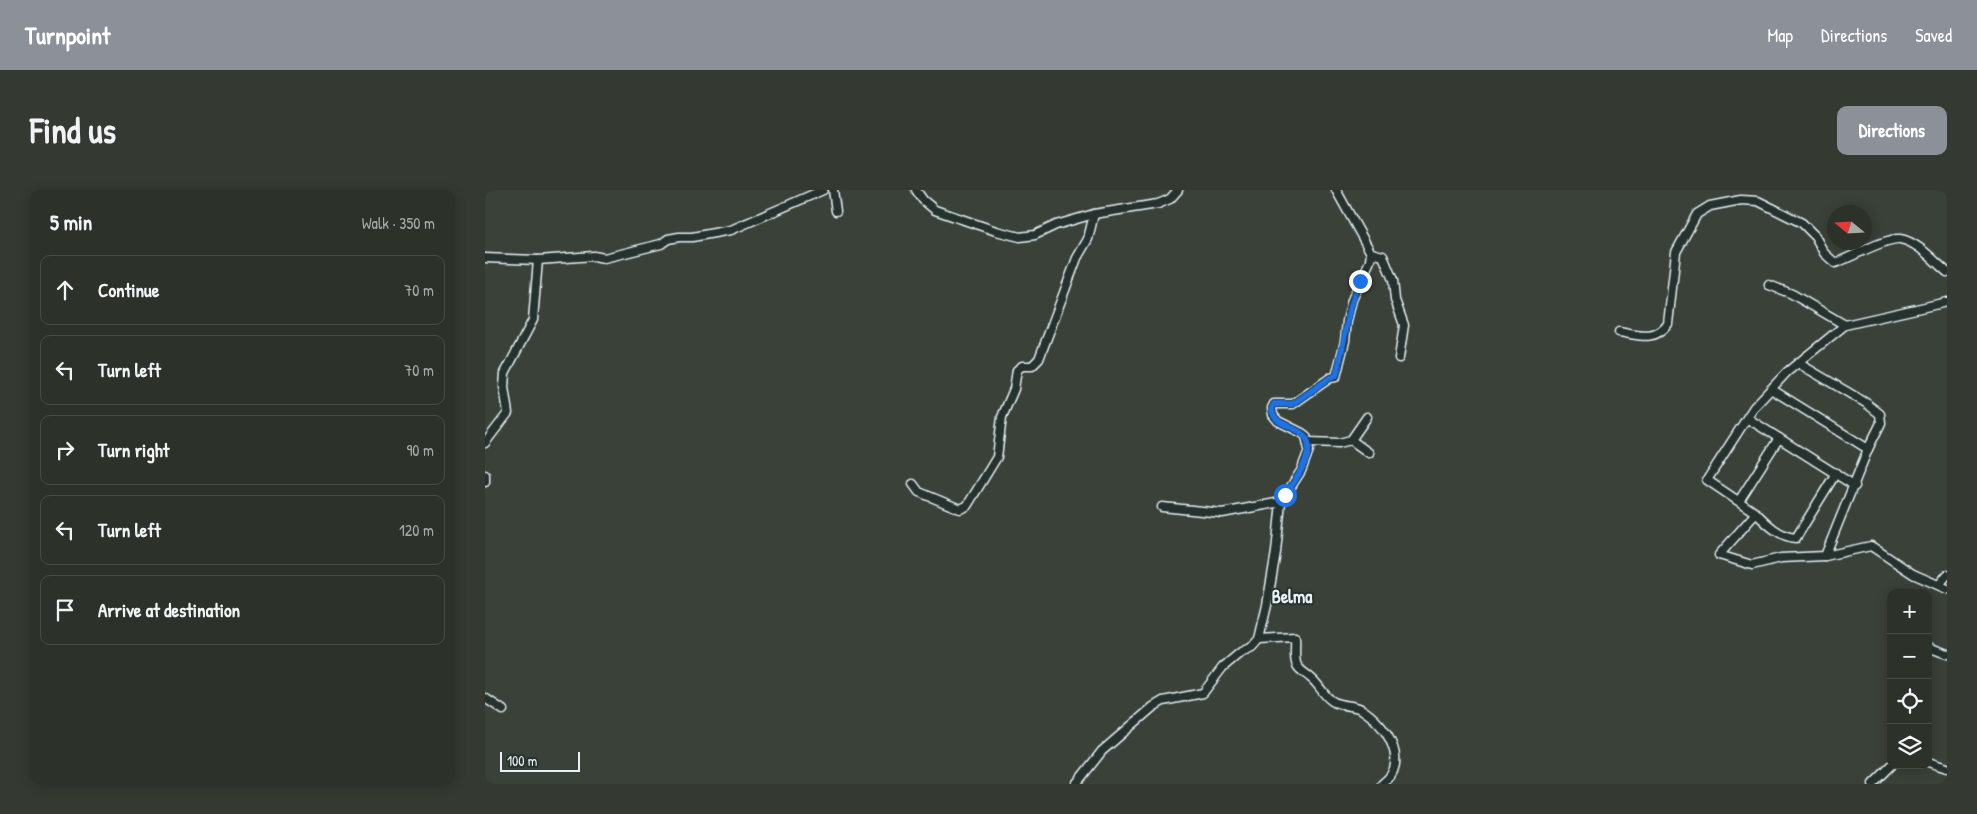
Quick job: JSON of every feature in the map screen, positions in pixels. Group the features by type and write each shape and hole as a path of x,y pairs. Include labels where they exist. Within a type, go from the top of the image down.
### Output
{"street":[{"path":"485,258 538,260 594,256 604,258 636,251 679,237 692,237 731,230 823,190"},
{"path":"833,190 835,211"},
{"path":"916,190 923,200 935,210 1020,237 1035,235 1056,225 1094,214 1158,204 1170,199 1178,190"},
{"path":"1336,190 1371,253 1383,256 1393,280 1395,300 1405,325 1399,358"},
{"path":"1619,332 1649,338 1663,332 1668,324 1676,252 1697,214 1710,206 1741,200 1757,201 1802,223 1815,236 1824,253 1835,263 1884,242 1902,239 1920,249 1947,272"},
{"path":"913,484 925,494 960,510 967,506 997,457 1002,417 1014,389 1017,370 1019,367 1032,366 1039,359 1077,258 1088,238 1094,214"},
{"path":"1076,784 1102,752 1153,707 1163,701 1203,693 1223,667 1241,652 1252,647 1259,639 1267,605 1281,502 1301,471 1309,450 1309,442 1302,433 1278,421 1273,415 1272,408 1274,404 1278,403 1293,404 1330,378 1336,376 1345,341 1352,300 1371,253"},
{"path":"485,443 508,413 504,387 505,373 533,320 538,260"},
{"path":"1769,285 1792,294 1845,324"},
{"path":"1837,473 1796,538 1788,537 1769,526 1756,513 1707,480 1747,418 1771,389 1798,363 1845,324 1947,302"},
{"path":"1798,363 1866,403 1880,414 1881,423 1868,449 1855,486 1825,556"},
{"path":"1771,389 1868,449"},
{"path":"1309,442 1339,443 1351,440 1367,417"},
{"path":"1747,418 1855,486"},
{"path":"1739,501 1779,438"},
{"path":"1351,440 1369,453"},
{"path":"485,475 485,482"},
{"path":"1162,507 1222,513 1281,502"},
{"path":"1756,513 1719,555 1752,565 1781,558 1825,556 1871,546 1913,574 1947,589"},
{"path":"1939,585 1947,575"},
{"path":"1259,639 1295,637 1297,665 1300,669 1314,680 1334,702 1359,708 1371,716 1387,733 1394,750 1395,765 1389,779 1382,784"},
{"path":"1932,648 1947,654"},
{"path":"485,698 503,710"},
{"path":"1932,763 1947,768"},
{"path":"1873,784 1888,769"}],"district":[{"name":"Belma","path":"1292,596"}],"route":[{"path":"1285,495 1301,471 1309,450 1309,442 1302,433 1278,421 1273,415 1272,408 1274,404 1278,403 1293,404 1330,378 1336,376 1345,341 1352,300 1360,281"}]}
